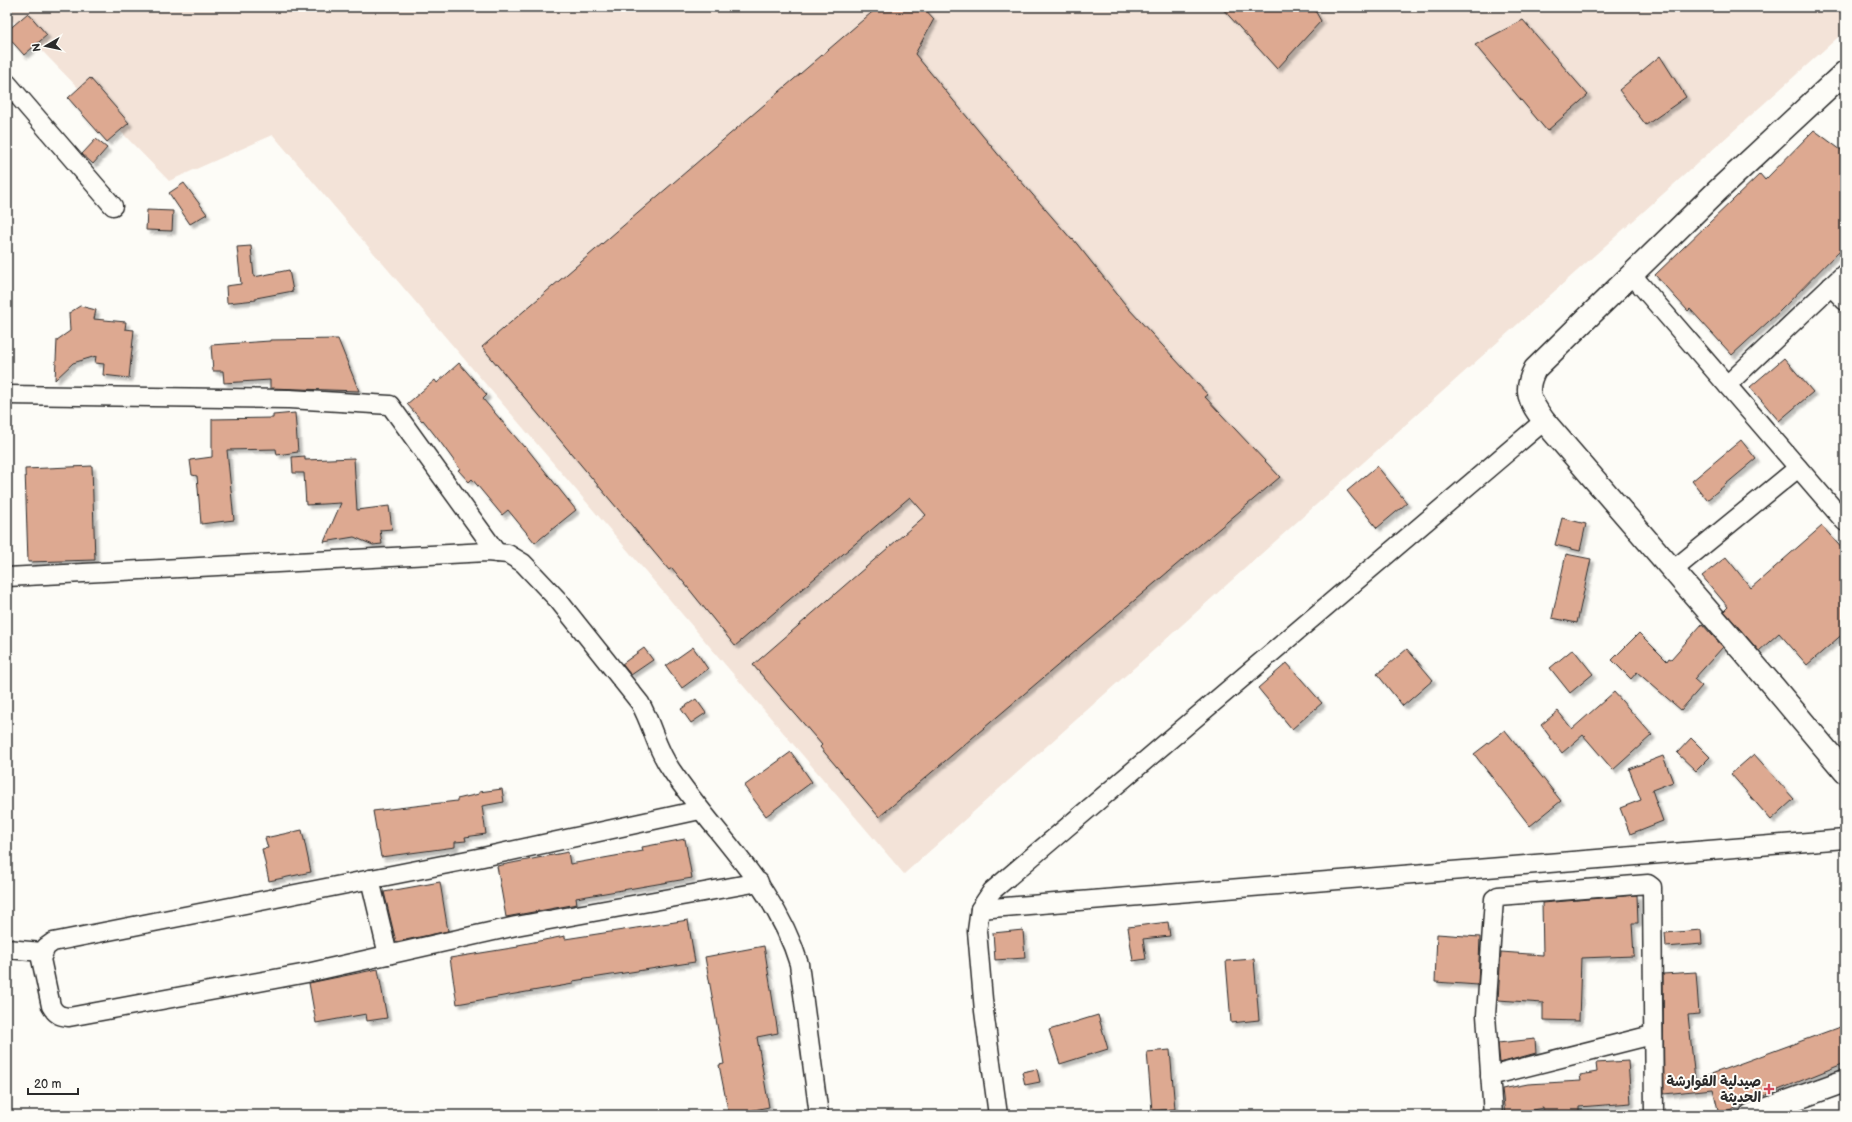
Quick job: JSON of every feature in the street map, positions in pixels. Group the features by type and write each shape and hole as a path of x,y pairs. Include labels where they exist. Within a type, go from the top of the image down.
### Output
{"main road":[{"path":"1845,72 1715,193 1535,369 1530,378 1528,390 1530,401 1544,421 1672,571 1773,686 1845,772"},
{"path":"1751,1115 1845,1081"}],"street":[{"path":"7,83 113,206"},
{"path":"1727,385 1845,273"},
{"path":"1632,275 1845,522"},
{"path":"1831,286 1845,301"},
{"path":"7,395 289,399 390,405 497,553"},
{"path":"998,1115 978,957 977,931 980,910 992,891 1544,421"},
{"path":"1672,571 1798,468"},
{"path":"7,577 296,560 497,553 508,554 523,563 558,600 635,697 648,718 659,750 700,810 759,882 780,916 793,942 799,964 819,1115"},
{"path":"700,810 483,857 67,938 53,942 42,952 41,959 51,1006 54,1012 60,1016 69,1017 307,973 516,926 759,882"},
{"path":"980,910 1845,839"},
{"path":"370,879 388,955"},
{"path":"1493,1115 1486,1015 1493,903 1498,896 1651,885 1654,1115"},
{"path":"7,949 42,952"},
{"path":"1490,1076 1652,1035"}],"shaded area":[{"path":"7,7 1845,7 1845,31 904,874 273,135 169,181 7,15"}],"building":[{"path":"878,7 923,7 934,19 915,54 1006,164 1072,240 1073,239 1129,309 1208,395 1205,397 1280,477 879,817 820,747 822,745 753,665 926,515 910,497 735,646 672,568 669,570 482,347"},
{"path":"1221,7 1313,7 1321,21 1277,69"},
{"path":"28,13 47,35 24,55 7,36 7,31"},
{"path":"1523,20 1588,95 1547,131 1475,45"},
{"path":"1660,56 1686,97 1646,125 1619,90"},
{"path":"90,78 129,123 107,142 68,98"},
{"path":"1814,130 1845,153 1845,245 1780,311 1732,355 1690,309 1688,311 1655,275 1760,174 1765,180"},
{"path":"96,139 107,148 93,164 82,154"},
{"path":"184,183 207,214 190,224 169,193"},
{"path":"147,210 173,211 172,231 146,230"},
{"path":"251,246 254,277 289,270 293,291 256,298 256,300 227,303 226,286 241,284 237,247"},
{"path":"80,306 96,310 94,319 126,322 125,329 134,330 129,378 103,375 104,364 95,363 96,356 73,363 55,380 57,340 70,331 69,313"},
{"path":"338,339 359,391 270,388 270,380 224,383 223,371 213,371 211,345 270,340"},
{"path":"1784,358 1813,392 1779,421 1750,387"},
{"path":"459,363 487,395 483,399 524,447 525,446 576,510 535,543 508,510 502,515 472,479 469,482 458,470 460,469 423,420 422,421 407,404 435,380 437,383"},
{"path":"295,413 298,452 277,455 276,449 227,450 234,520 201,524 197,476 192,475 190,460 212,457 212,419 273,418 273,415"},
{"path":"1741,440 1756,459 1707,500 1692,481"},
{"path":"305,456 305,460 354,458 357,510 389,506 392,529 380,530 382,544 373,545 354,537 324,542 341,503 306,505 304,473 293,473 292,457"},
{"path":"92,466 95,560 28,562 25,469"},
{"path":"1377,466 1407,503 1377,528 1347,491"},
{"path":"1562,518 1586,524 1580,551 1555,545"},
{"path":"1822,526 1845,552 1845,632 1807,665 1779,633 1759,651 1724,611 1728,607 1702,576 1726,557 1751,588"},
{"path":"1566,554 1591,559 1577,623 1552,618"},
{"path":"1702,624 1723,647 1694,679 1702,686 1681,710 1637,672 1631,679 1612,660 1639,633 1667,661 1669,658 1671,659"},
{"path":"693,647 708,669 682,688 666,666"},
{"path":"644,648 653,660 631,675 622,664"},
{"path":"1407,649 1433,680 1403,706 1377,674"},
{"path":"1573,649 1593,674 1570,693 1550,668"},
{"path":"1287,663 1322,703 1292,729 1258,688"},
{"path":"1614,692 1652,735 1613,770 1583,735 1562,753 1541,725 1558,711 1572,729"},
{"path":"696,699 706,713 691,723 681,709"},
{"path":"1505,730 1561,801 1530,826 1474,754"},
{"path":"1691,738 1710,757 1696,771 1677,753"},
{"path":"791,752 812,782 766,816 744,786"},
{"path":"1754,754 1794,799 1771,820 1731,774"},
{"path":"1663,756 1673,782 1652,790 1663,821 1630,834 1620,808 1641,800 1629,769"},
{"path":"502,789 504,802 482,806 486,834 465,837 466,841 455,842 455,847 381,857 373,811 457,801 457,799 479,794 479,792"},
{"path":"302,830 311,872 269,881 262,849 268,848 265,838"},
{"path":"685,839 692,878 576,898 577,904 506,917 497,866 568,852 570,864 643,851 642,847"},
{"path":"440,882 448,931 396,942 384,892"},
{"path":"1637,895 1638,923 1632,923 1634,956 1581,958 1579,1021 1543,1020 1543,1003 1498,1000 1501,952 1543,955 1542,903"},
{"path":"688,920 695,962 573,981 573,984 457,1004 450,958 518,947 518,945 565,936 565,939"},
{"path":"1168,922 1170,936 1143,939 1146,959 1133,961 1128,927"},
{"path":"1023,930 1025,958 995,960 993,933"},
{"path":"1701,930 1702,944 1666,947 1665,933"},
{"path":"1437,934 1480,937 1478,985 1435,982"},
{"path":"764,946 778,1033 757,1037 769,1107 729,1115 719,1065 724,1064 705,957"},
{"path":"1254,959 1259,1020 1231,1023 1226,961"},
{"path":"378,969 387,1018 367,1021 366,1014 316,1023 309,983"},
{"path":"1696,972 1699,1014 1688,1015 1695,1080 1845,1025 1845,1063 1719,1114 1713,1089 1664,1094 1663,974"},
{"path":"1098,1015 1108,1049 1060,1064 1049,1030"},
{"path":"1535,1039 1536,1053 1500,1063 1498,1043"},
{"path":"1170,1050 1175,1109 1152,1111 1147,1052"},
{"path":"1628,1061 1631,1103 1579,1107 1579,1115 1543,1115 1543,1108 1505,1115 1502,1089 1528,1084 1581,1081 1580,1075 1597,1072 1596,1063"},
{"path":"1037,1069 1040,1082 1025,1085 1022,1072"}],"place":[{"name":"صيدلية القوارشة الحديثة","path":"1769,1089"}]}
